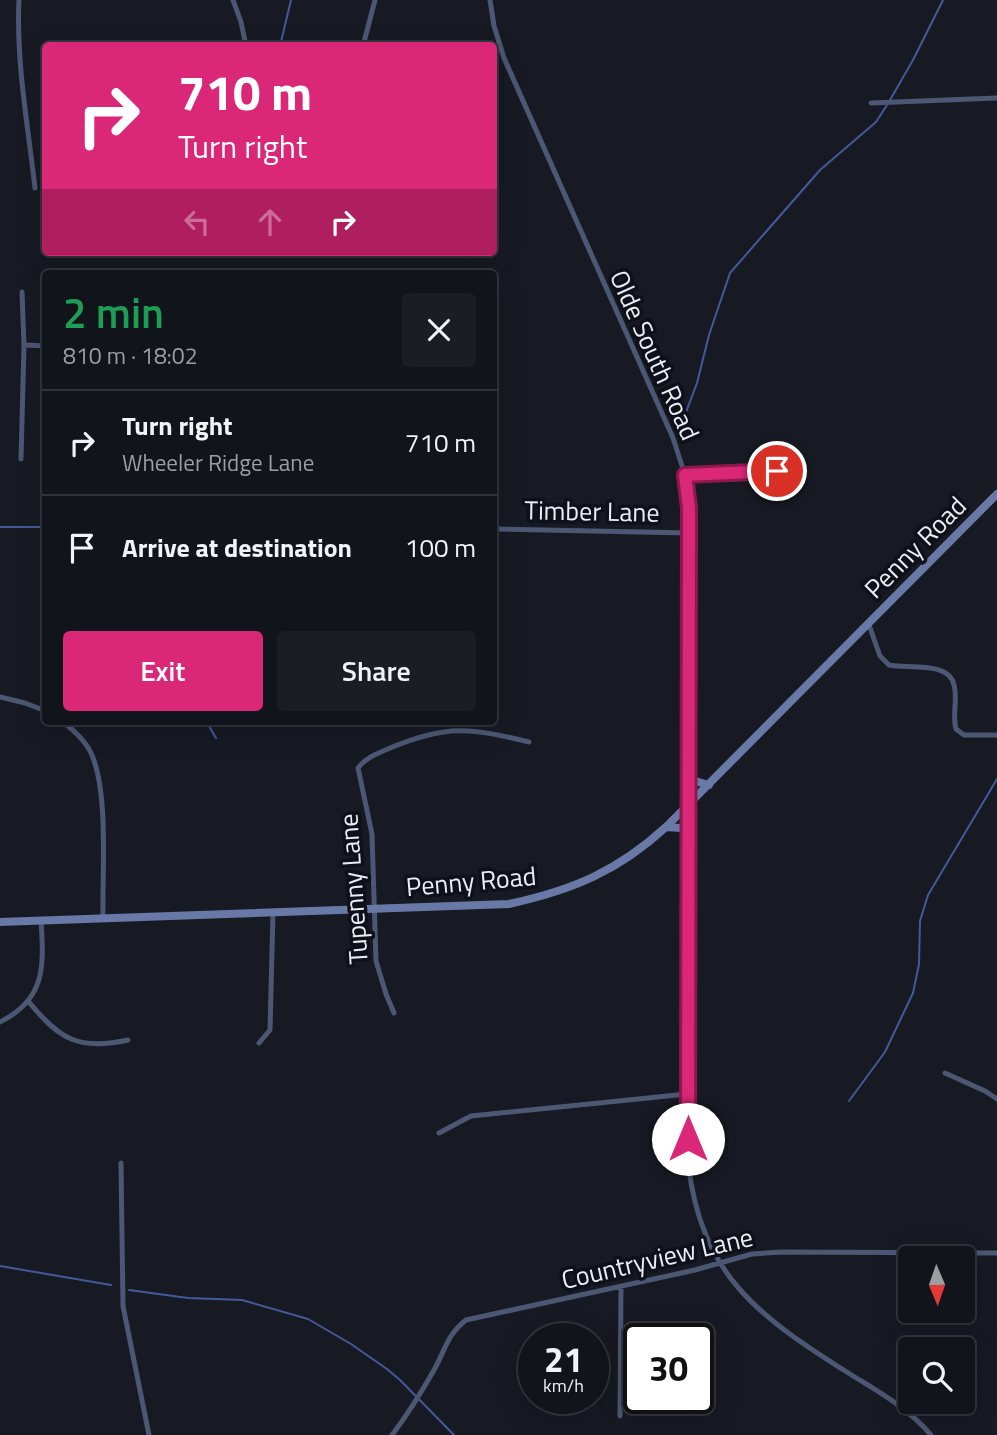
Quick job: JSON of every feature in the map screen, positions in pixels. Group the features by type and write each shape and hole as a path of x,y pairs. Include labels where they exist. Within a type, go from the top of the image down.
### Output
{"street":[{"path":"19,0 20,54 35,188"},
{"path":"233,0 242,22 245,42"},
{"path":"364,42 375,0"},
{"name":"Olde South Road","path":"490,0 494,26 504,58 673,438 685,475 689,533 688,1162 691,1187 704,1232 718,1263 740,1291 776,1324 895,1401 931,1435"},
{"path":"871,103 997,98"},
{"path":"21,459 24,345 22,292"},
{"path":"24,345 42,346"},
{"path":"685,475 777,471"},
{"name":"Penny Road","path":"0,922 509,904 547,896 590,880 623,863 666,827 997,494"},
{"name":"Timber Lane","path":"497,528 689,533"},
{"path":"869,625 880,656 890,665 942,670 951,677 955,685 956,729 964,735 997,736"},
{"path":"0,697 42,709"},
{"path":"67,725 78,734 91,752 99,775 103,917"},
{"name":"Tupenny Lane","path":"394,1013 378,971 371,826 358,768 362,762 414,738 442,730 474,731 529,742"},
{"path":"689,773 695,781 709,785"},
{"path":"666,827 681,828 689,837"},
{"path":"259,1043 270,1030 273,912"},
{"path":"0,1022 29,1002 39,981 43,965 41,920"},
{"path":"29,1002 50,1027 72,1040 91,1045 128,1040"},
{"path":"945,1073 997,1099"},
{"path":"439,1133 460,1120 479,1114 687,1094"},
{"path":"121,1163 123,1306 149,1435"},
{"name":"Countryview Lane","path":"392,1435 435,1368 451,1332 466,1320 752,1254 997,1253"},
{"path":"620,1416 621,1286"}],"waterway":[{"path":"281,42 291,0"},
{"path":"890,100 943,0"},
{"path":"685,415 730,273 820,170 876,122 887,105"},
{"path":"0,527 42,527"},
{"path":"208,725 216,738"},
{"path":"849,1101 885,1052 913,993 919,964 920,921 928,895 997,779"},
{"path":"0,1266 111,1285"},
{"path":"129,1290 188,1298 242,1300 308,1319 387,1369 454,1435"}],"route":[{"path":"688,1139 689,508 685,475 777,471"}]}
